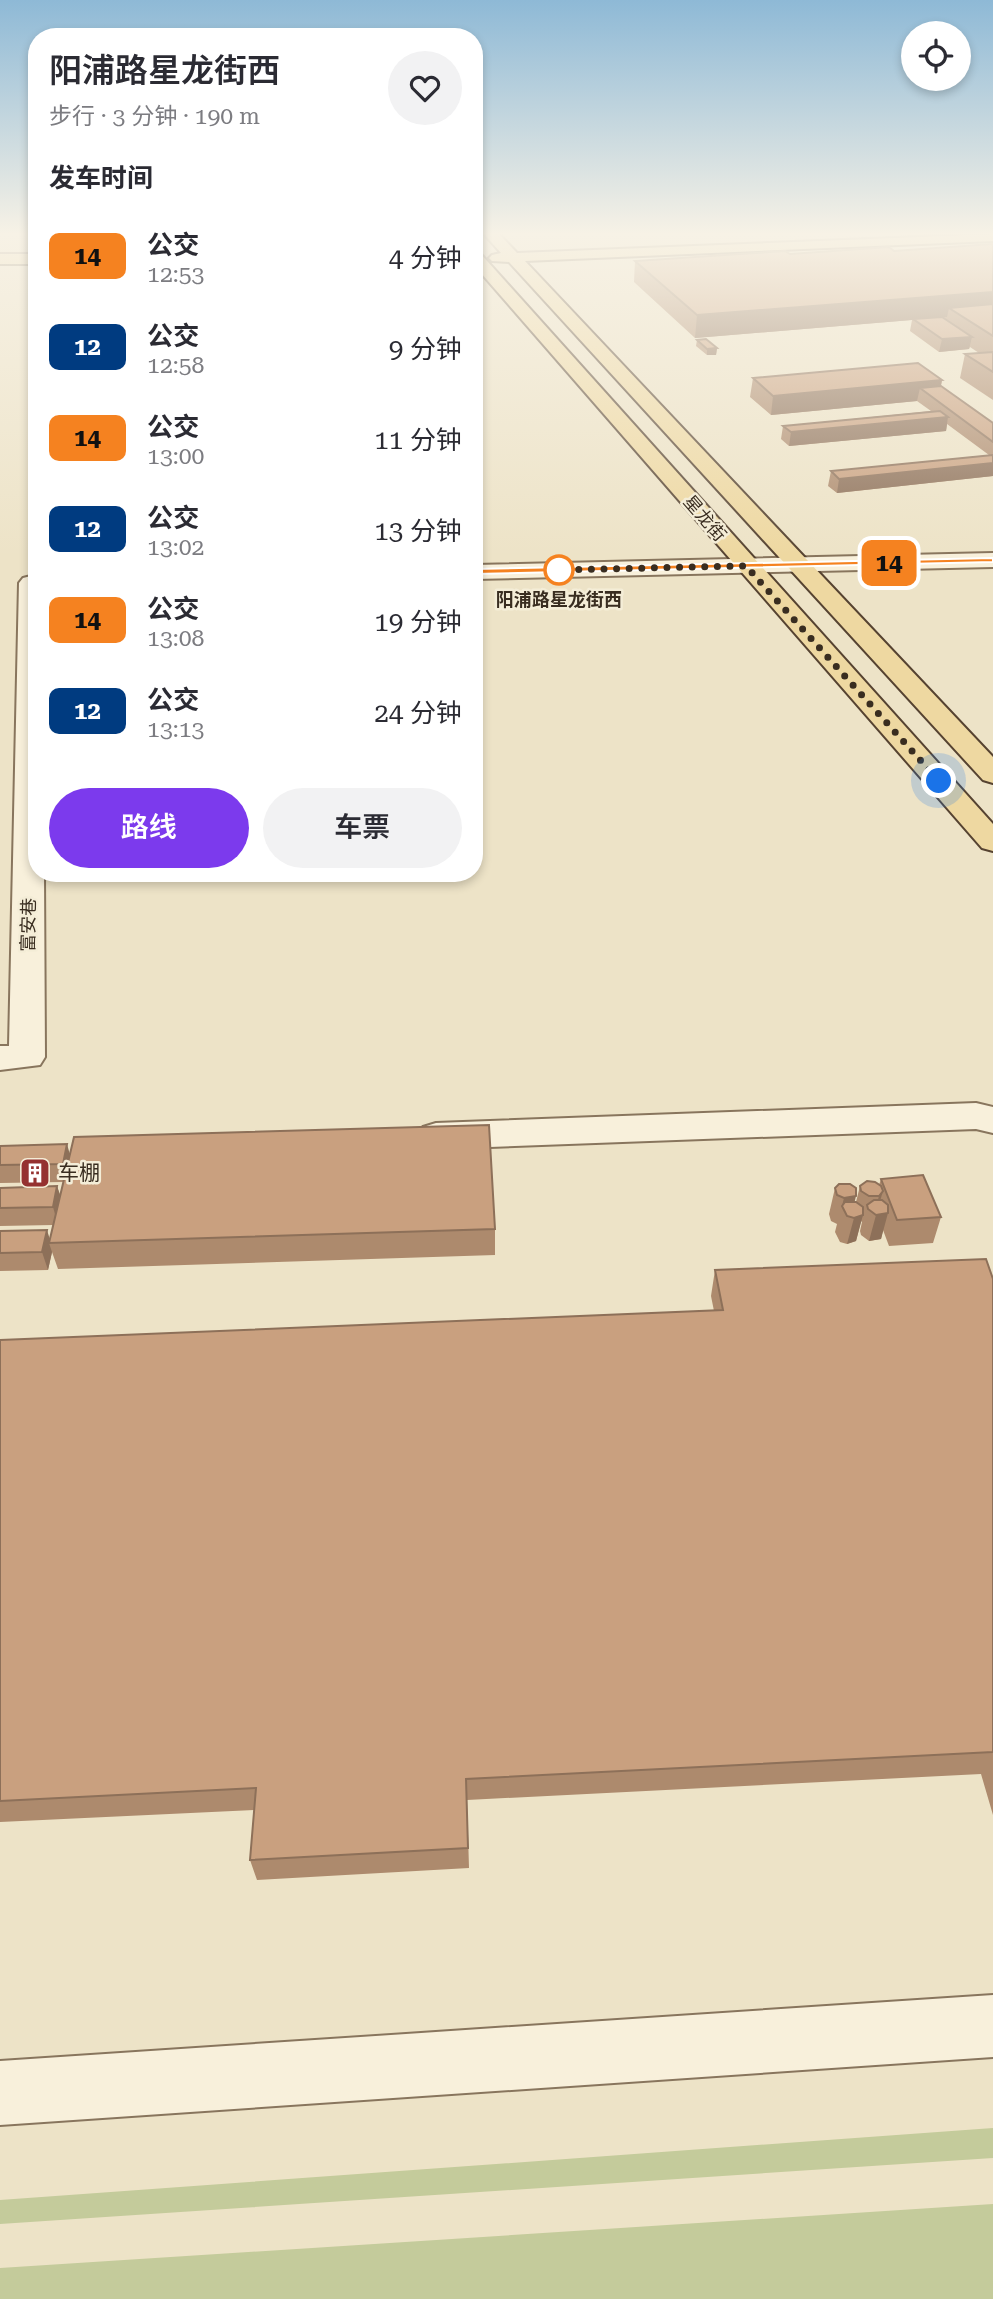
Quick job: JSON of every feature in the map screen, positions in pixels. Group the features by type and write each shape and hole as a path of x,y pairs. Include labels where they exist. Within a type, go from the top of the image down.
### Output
{"main road":[{"name":"星龙街","path":"550,341 993,842"},
{"name":"星龙街","path":"589,341 993,774"}],"street":[{"path":"483,572 993,560"},
{"name":"富安巷","path":"13,1058 26,584"},
{"path":"404,1137 976,1116 993,1120"},
{"path":"0,2092 993,2026"}],"green space":[{"path":"993,2128 993,2158 0,2224 0,2200"},
{"path":"993,2204 993,2299 0,2299 0,2268"}],"building":[{"path":"698,341 709,341 717,348 707,349"},
{"path":"993,352 993,372 965,354"},
{"path":"918,363 942,380 773,396 753,378"},
{"path":"941,386 993,423 993,442 920,388"},
{"path":"940,411 948,417 791,432 783,426"},
{"path":"993,455 993,463 839,479 831,471"},
{"path":"489,1125 495,1229 49,1243 74,1137"},
{"path":"67,1144 63,1164 0,1165 0,1146"},
{"path":"923,1175 941,1217 897,1220 881,1179"},
{"path":"867,1181 881,1186 883,1191 879,1196 869,1196 861,1191 860,1186"},
{"path":"839,1184 850,1184 856,1188 856,1196 844,1198 837,1195 835,1188"},
{"path":"57,1186 53,1207 0,1208 0,1188"},
{"path":"874,1200 882,1200 888,1205 888,1213 876,1215 868,1209 867,1205"},
{"path":"845,1202 856,1202 863,1207 863,1215 854,1218 847,1216 842,1206"},
{"path":"47,1230 42,1252 0,1253 0,1231"},
{"path":"986,1259 993,1279 993,1752 466,1779 468,1848 250,1860 256,1788 0,1801 0,1340 723,1310 715,1270"}],"bus line":[{"name":"14","path":"483,572 993,560"}],"place":[{"name":"阳浦路星龙街西","path":"559,570"},
{"name":"车棚","path":"35,1173"}],"route":[{"path":"559,570 550,570 746,566 939,781"}]}
